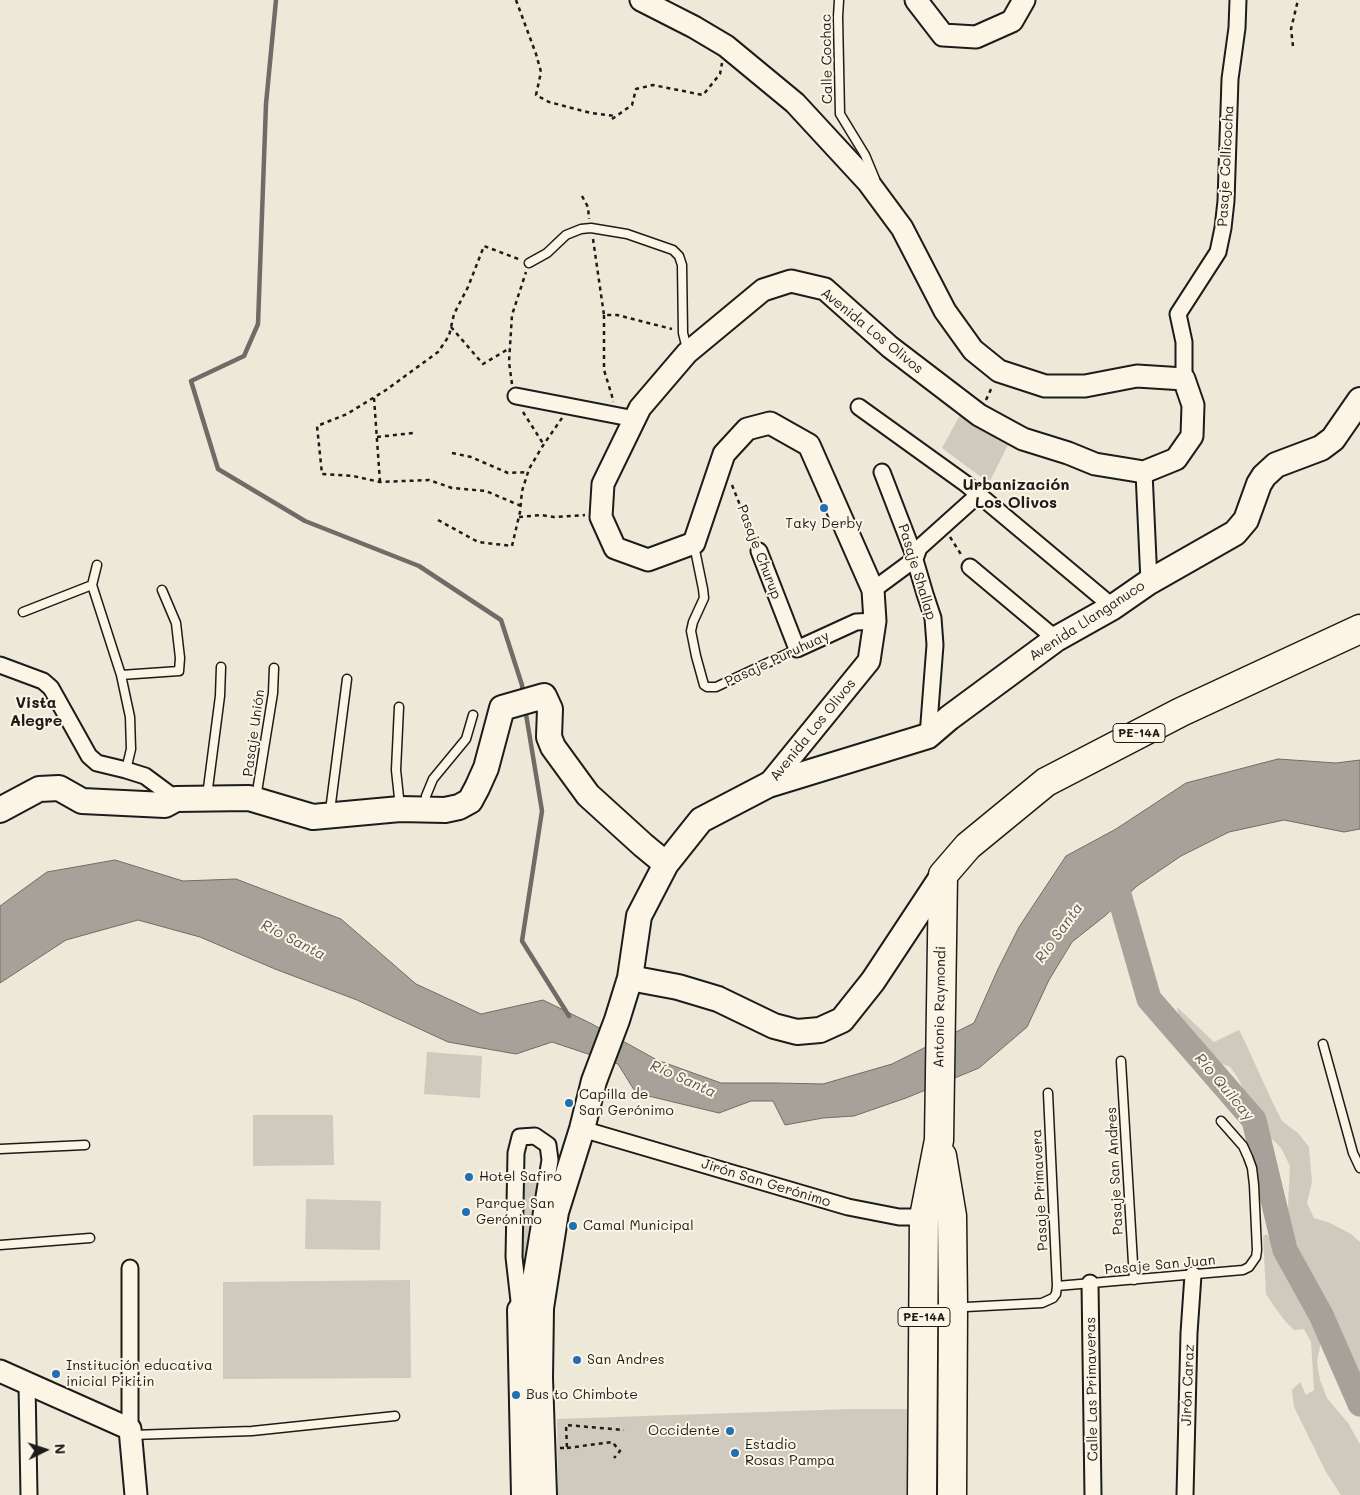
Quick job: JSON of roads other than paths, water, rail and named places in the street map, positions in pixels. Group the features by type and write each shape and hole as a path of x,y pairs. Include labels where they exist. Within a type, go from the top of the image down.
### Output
{"highway":[{"name":"PE-14A","path":"943,875 968,846 1046,782 1181,712 1360,629"},
{"name":"Antonio Raymondi","path":"939,1140 943,875"},
{"name":"PE-14A","path":"939,1140 952,1216 952,1495"},
{"name":"PE-14A","path":"922,1495 924,1217 939,1140"}],"main road":[{"path":"916,0 943,35 976,37 1012,20 1024,0"},
{"path":"646,1 726,46 795,103 868,182 902,228 944,310 973,350 999,371 1045,386 1085,386 1136,376 1184,379 1193,405 1192,436 1176,459 1144,472"},
{"name":"Avenida Los Olivos","path":"542,1448 531,1379 530,1309 594,1081 617,1020 630,978 638,916 666,864 701,820 768,785 869,661 876,621 873,590 809,445 770,423 747,428 724,454 694,543 648,560 615,548 601,517 603,484 624,417 640,408 685,343 762,290 790,281 824,289 890,347 979,415 1023,440 1068,453 1095,464 1144,472"},
{"name":"Avenida Llanganuco","path":"768,785 928,736 949,718 1056,639 1113,608 1149,582 1235,533 1246,520 1264,476 1276,465 1322,448 1333,439 1360,400"},
{"path":"0,810 39,790 59,788 82,801 165,805 176,798 249,798 313,817 400,809 445,810 460,807 470,801 486,768 502,708 544,696 550,709 550,737 553,747 588,795 666,864"},
{"path":"630,978 678,987 718,999 774,1026 796,1032 820,1030 842,1020 873,981 943,875"},
{"path":"0,1372 131,1432 136,1495"},
{"path":"524,1495 542,1448"},
{"path":"542,1448 544,1495"}],"street":[{"name":"Pasaje Collicocha","path":"1184,379 1184,342 1178,314 1218,252 1223,228 1226,201 1230,79 1237,28 1238,0"},
{"path":"516,396 624,417"},
{"path":"859,408 932,459 978,495 1113,608"},
{"name":"Pasaje Shallap","path":"882,472 912,550 933,618 935,645 928,736"},
{"path":"1144,472 1149,582"},
{"path":"873,590 915,560 919,548 978,495"},
{"name":"Pasaje Churup","path":"758,551 796,649"},
{"path":"970,568 1056,639"},
{"name":"Pasaje Puruhuay","path":"796,649 856,622 876,621"},
{"path":"0,665 43,681 51,688 89,756 97,763 145,776 176,798"},
{"name":"Jirón San Gerónimo","path":"582,1129 848,1208 899,1217 952,1216"},
{"path":"534,1136 548,1145 550,1160 531,1276 530,1309 514,1257 516,1153 520,1137 534,1136"},
{"path":"130,1268 131,1432"},
{"name":"Jirón Caraz","path":"1185,1495 1192,1275"},
{"name":"Calle Las Primaveras","path":"1090,1283 1094,1495"},
{"path":"27,1384 29,1495"}],"lane":[{"name":"Calle Cochac","path":"839,0 840,114 865,155 879,187 880,198"},
{"path":"529,263 546,253 566,235 581,229 591,228 627,234 673,250 679,256 682,265 685,343"},
{"name":"Pasaje Puruhuay","path":"694,543 704,598 693,622 692,631 696,656 704,685 716,687 796,649"},
{"path":"97,566 92,585 121,676 130,717 131,749 126,770"},
{"path":"23,612 92,585"},
{"path":"121,676 179,671 180,658 176,622 162,590"},
{"path":"207,798 220,696 221,667"},
{"name":"Pasaje Unión","path":"256,800 273,693 274,668"},
{"path":"330,815 346,680"},
{"path":"399,707 396,770 400,809"},
{"path":"424,810 426,796 433,779 466,739 473,714"},
{"path":"1323,1044 1353,1153 1360,1168"},
{"name":"Pasaje San Andres","path":"1121,1061 1134,1280"},
{"name":"Pasaje Primavera","path":"1048,1093 1057,1286"},
{"name":"Pasaje San Juan","path":"1057,1286 1243,1270 1249,1267 1256,1257 1252,1168 1243,1146 1222,1121"},
{"path":"0,1150 85,1145"},
{"path":"0,1245 90,1238"},
{"path":"924,1309 1042,1303 1053,1298 1056,1294 1057,1286"},
{"path":"131,1432 252,1431 395,1416"}],"water":[{"name":"Río Santa","path":"1278,759 1336,763 1360,760 1360,829 1344,832 1284,820 1229,832 1181,856 1137,886 1106,915 1072,942 1049,980 1027,1027 979,1068 906,1098 854,1116 823,1118 785,1125 773,1101 751,1101 719,1113 636,1093 618,1064 552,1042 516,1054 448,1042 357,1000 275,969 200,937 138,920 66,940 0,983 0,906 47,872 115,860 183,881 236,879 341,919 416,984 481,1014 543,1000 592,1024 657,1060 721,1083 823,1084 892,1064 974,1023 1019,927 1066,856 1116,829 1186,783"}],"waterway":[{"path":"276,0 266,104 258,324 244,356 191,381 218,469 305,521 419,566 501,620 522,685 523,695"},
{"path":"525,708 542,811 522,941 569,1016"},
{"name":"Río Quilcay","path":"1112,870 1149,999 1254,1120 1285,1250 1321,1315 1360,1404"}],"place":[{"name":"Taky Derby","path":"824,508"},
{"name":"Capilla de San Gerónimo","path":"569,1103"},
{"name":"Hotel Safiro","path":"469,1177"},
{"name":"Parque San Gerónimo","path":"466,1212"},
{"name":"Camal Municipal","path":"573,1226"},
{"name":"San Andres","path":"577,1360"},
{"name":"Institución educativa inicial Pikitin","path":"56,1374"},
{"name":"Bus to Chimbote","path":"516,1395"},
{"name":"Occidente","path":"730,1431"},
{"name":"Estadio Rosas Pampa","path":"735,1453"}],"district":[{"name":"Urbanización Los Olivos","path":"1016,494"},
{"name":"Vista Alegre","path":"36,712"}]}
